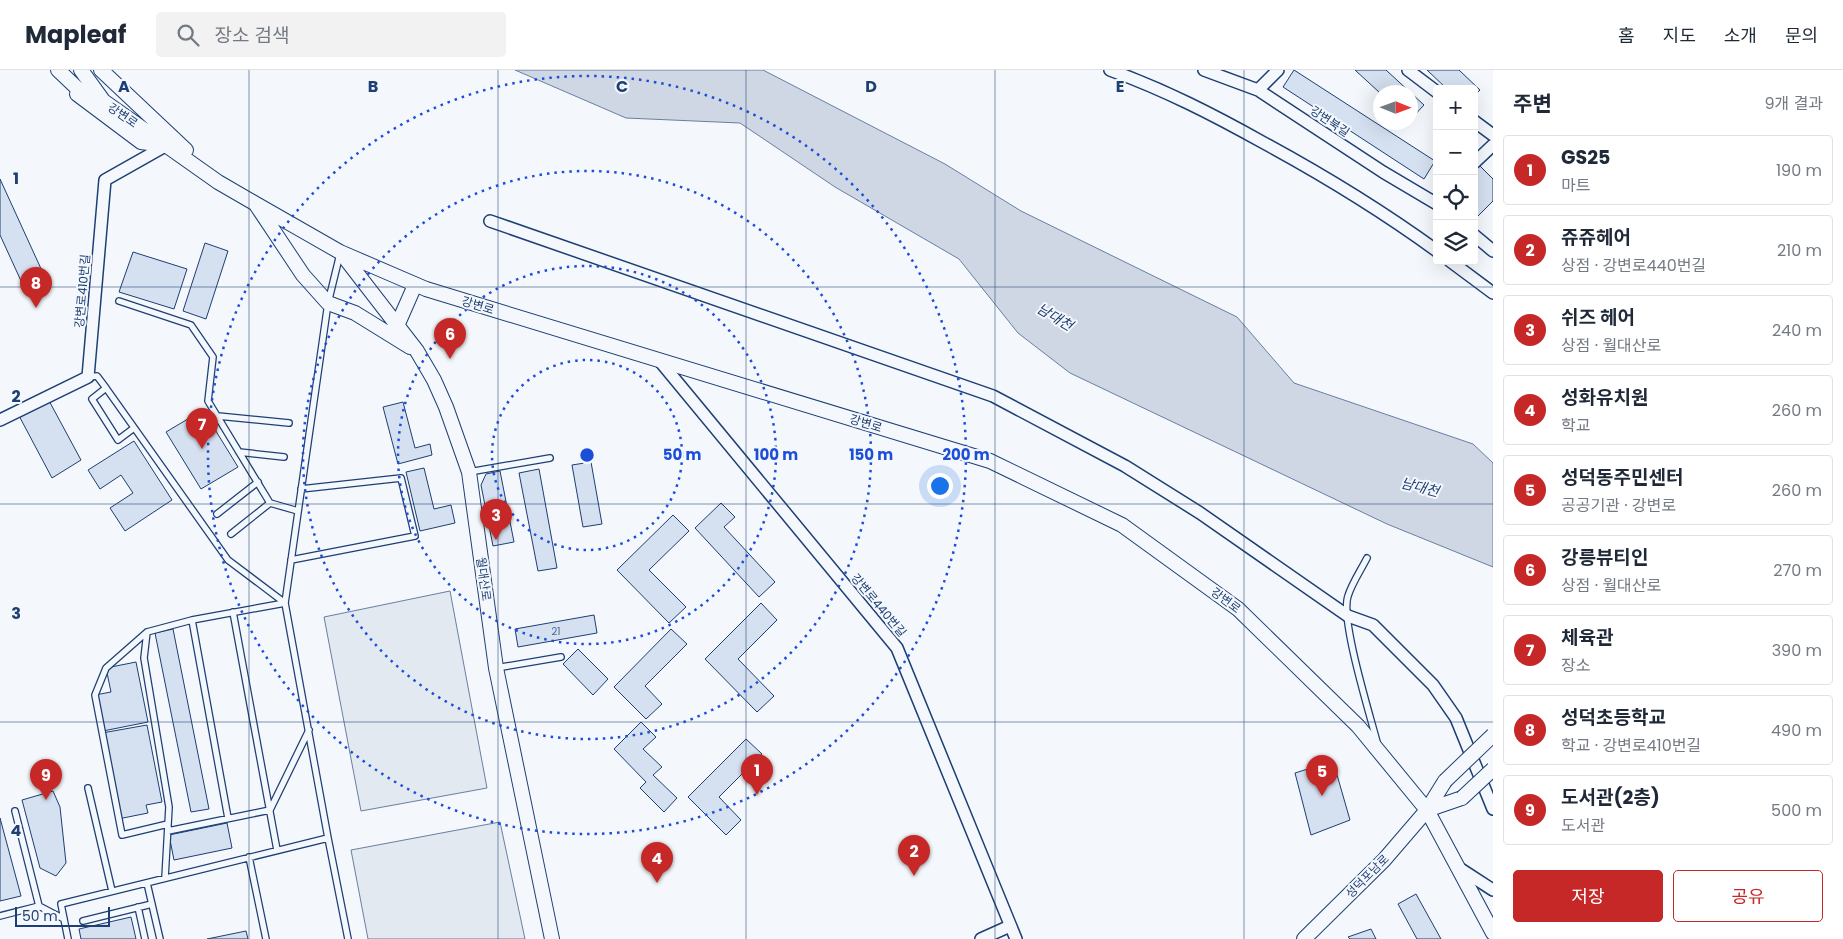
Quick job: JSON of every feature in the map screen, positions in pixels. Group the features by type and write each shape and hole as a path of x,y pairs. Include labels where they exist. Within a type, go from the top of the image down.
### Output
{"street":[{"path":"50,70 92,107 141,142 167,145"},
{"name":"강변로","path":"58,70 78,89 102,100 218,182 340,252 416,285 990,461 1122,525 1238,609 1358,726 1427,810 1493,933"},
{"name":"강변로","path":"81,70 102,100"},
{"path":"101,70 218,182"},
{"path":"1110,70 1186,100 1299,162 1413,233 1433,248"},
{"name":"강변북길","path":"1204,70 1258,90 1383,172 1433,199"},
{"path":"1258,90 1278,70"},
{"path":"1408,70 1433,89"},
{"path":"1478,124 1493,135"},
{"name":"강변로410번길","path":"88,378 105,180 167,145"},
{"path":"1478,159 1493,145"},
{"path":"256,204 303,275 328,303 355,313 417,352"},
{"path":"490,221 993,396 1125,466 1200,513 1348,616 1373,626 1433,685 1456,718 1493,809"},
{"path":"1478,238 1493,251"},
{"name":"월대산로","path":"340,252 417,352 446,407 469,472 496,668 552,939"},
{"path":"1455,265 1493,293"},
{"path":"397,326 416,285"},
{"name":"강변로440번길","path":"659,360 897,648 1016,939"},
{"path":"0,420 88,378"},
{"name":"성덕포남로","path":"1304,939 1384,860 1427,810 1445,781 1493,735"},
{"path":"1427,810 1462,798 1493,769"},
{"path":"1458,868 1493,890"},
{"path":"980,939 1010,926"}],"lane":[{"path":"340,252 328,303 285,603 348,939"},
{"path":"119,301 190,325 213,357 208,401 270,503 298,512"},
{"path":"88,378 97,376 228,560 285,603"},
{"path":"106,388 92,399 118,440 134,428"},
{"path":"218,416 289,423"},
{"path":"239,452 284,457"},
{"path":"469,472 550,458"},
{"path":"291,560 415,536 401,478 301,489"},
{"path":"217,514 258,482"},
{"path":"231,534 270,503"},
{"path":"1367,558 1348,597 1348,616 1359,675 1380,753"},
{"path":"270,810 122,835 95,696 106,668 147,632 192,620 285,603"},
{"path":"233,612 277,850"},
{"path":"192,620 228,818"},
{"path":"147,632 144,658 169,806 165,878"},
{"path":"496,668 561,657"},
{"path":"270,810 309,730"},
{"path":"88,788 112,892"},
{"path":"15,811 38,906"},
{"path":"68,939 61,904 328,838"},
{"path":"249,857 266,939"},
{"path":"147,883 160,939"},
{"path":"83,921 152,904"},
{"path":"0,916 38,906 64,919"},
{"path":"138,907 145,939"}],"shaded area":[{"path":"450,591 487,788 361,811 324,617"},
{"path":"500,822 525,939 368,939 351,850"}],"water":[{"name":"남대천","path":"515,70 763,70 945,164 1021,211 1237,317 1294,383 1473,444 1493,463 1493,567 1387,524 1070,373 1018,333 959,259 835,187 740,123 626,118"}],"building":[{"path":"1294,70 1373,121 1373,130 1387,130 1433,160 1433,164 1424,179 1283,87"},
{"path":"1355,70 1386,70 1402,85 1373,85 1373,87"},
{"path":"1427,70 1459,70 1475,85 1443,85"},
{"path":"1418,99 1424,105 1418,111"},
{"path":"1478,166 1493,179 1493,201 1478,216 1478,175"},
{"path":"0,179 48,284 27,294 0,235"},
{"path":"205,243 228,251 206,319 183,311"},
{"path":"133,252 187,269 174,309 119,292"},
{"path":"47,397 81,460 52,478 17,412"},
{"path":"403,402 415,448 430,444 432,455 398,464 383,407"},
{"path":"203,410 238,467 201,489 166,432"},
{"path":"134,441 172,500 125,531 110,508 133,493 121,475 100,489 88,470"},
{"path":"591,462 602,524 583,527 572,465"},
{"path":"424,468 434,509 451,505 455,523 420,531 406,472"},
{"path":"539,469 557,568 538,571 519,473"},
{"path":"500,471 514,542 493,546 481,485 486,474"},
{"path":"721,503 735,517 724,527 775,582 759,597 695,528"},
{"path":"673,515 689,531 649,570 686,607 669,623 617,570"},
{"path":"761,603 777,620 738,659 774,696 757,712 705,659"},
{"path":"594,615 597,633 518,647 515,629"},
{"path":"173,629 209,809 191,812 155,633"},
{"path":"671,629 687,644 645,686 662,704 646,719 614,687"},
{"path":"578,649 608,679 593,695 563,664"},
{"path":"136,662 148,722 103,731 95,695 111,692 106,668"},
{"path":"641,722 656,737 643,749 662,767 653,775 677,798 664,812 640,788 646,782 614,749"},
{"path":"147,725 162,802 146,805 148,813 118,819 102,733"},
{"path":"746,739 762,754 719,797 741,820 726,835 688,797"},
{"path":"1333,761 1350,820 1311,835 1295,773"},
{"path":"53,791 60,807 66,863 56,876 40,868 22,800"},
{"path":"0,818 21,896 0,901"},
{"path":"227,823 232,848 174,860 169,835"},
{"path":"1416,894 1441,939 1417,939 1398,904"},
{"path":"131,917 136,939 81,939 79,929"},
{"path":"1371,929 1376,939 1350,939 1348,937"},
{"path":"246,931 248,939 207,939"}],"place":[{"name":"성덕초등학교","path":"36,308"},
{"name":"강릉뷰티인","path":"450,359"},
{"name":"체육관","path":"202,449"},
{"name":"쉬즈 헤어","path":"496,540"},
{"name":"GS25","path":"757,795"},
{"name":"성덕동주민센터","path":"1322,796"},
{"name":"도서관(2층)","path":"46,800"},
{"name":"쥬쥬헤어","path":"914,876"},
{"name":"성화유치원","path":"657,883"}]}
